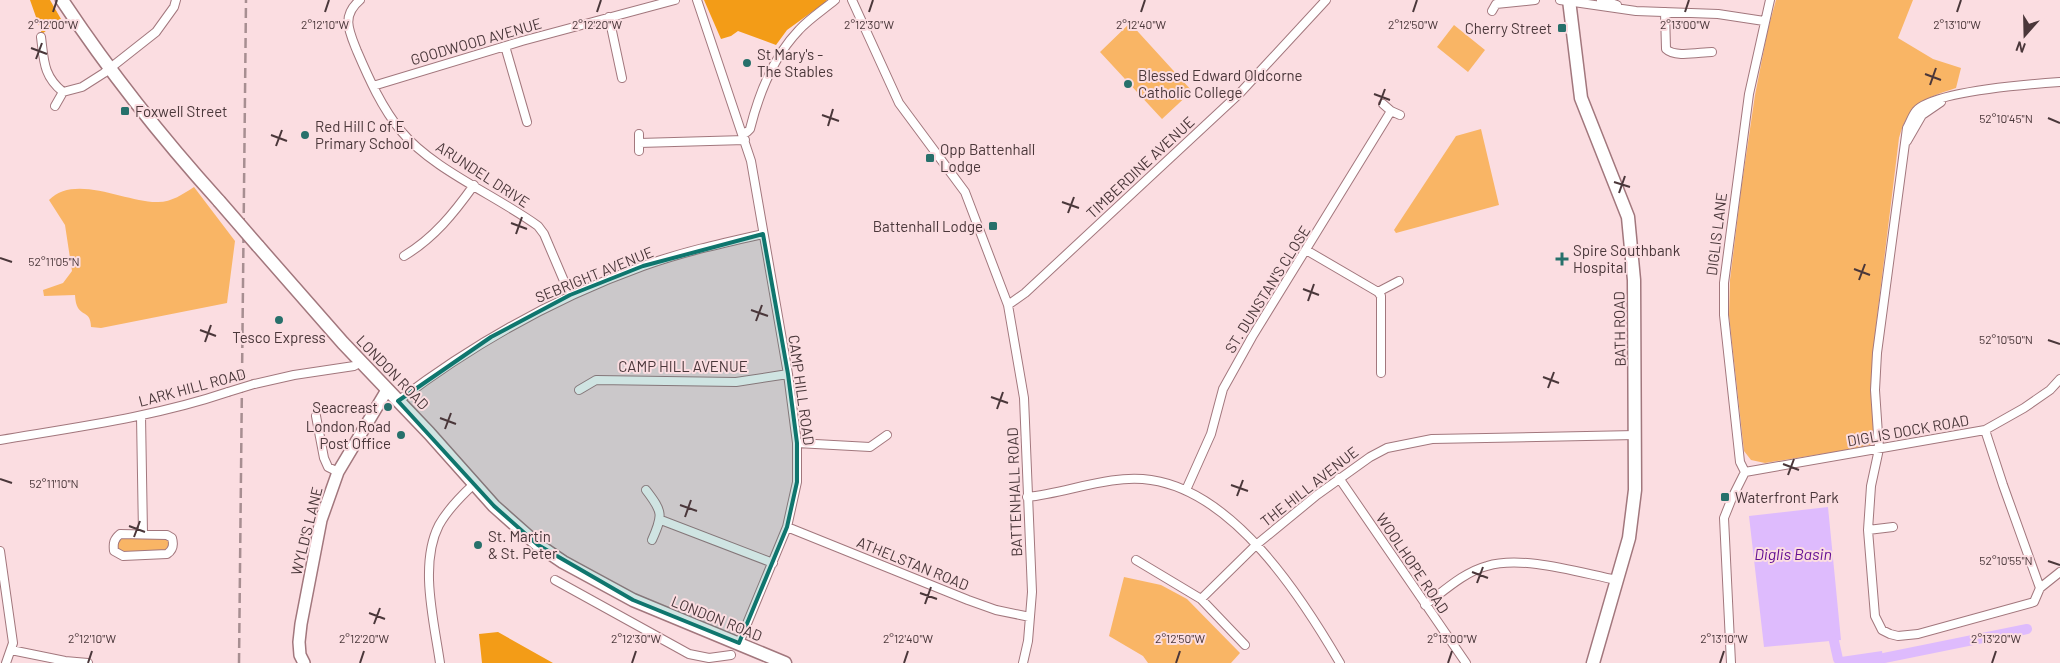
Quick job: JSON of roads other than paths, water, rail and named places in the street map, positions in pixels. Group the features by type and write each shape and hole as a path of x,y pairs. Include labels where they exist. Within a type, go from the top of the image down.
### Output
{"main road":[{"name":"LONDON ROAD","path":"62,0 109,69 220,202 361,362 518,530 563,562 633,600 785,663"},
{"name":"BATH ROAD","path":"1566,0 1580,98 1628,217 1632,242 1636,327 1635,490 1629,538 1593,663"},
{"name":"WYLD'S LANE","path":"304,663 300,655 300,624 321,520 338,472 387,390"}],"street":[{"path":"55,106 63,92 82,87 109,69 156,32 174,7 176,0"},
{"name":"ARUNDEL DRIVE","path":"360,0 352,7 348,16 348,26 373,86 401,131 417,147 438,163 538,226 544,234 570,295"},
{"name":"GOODWOOD AVENUE","path":"373,86 504,46 675,0"},
{"name":"CAMP HILL ROAD","path":"697,0 751,161 798,442 796,482 787,527 738,643 724,663"},
{"path":"639,143 744,137 750,129 757,100 772,66 799,30 834,0"},
{"name":"BATTENHALL ROAD","path":"852,0 899,103 965,192 1008,305 1024,398 1032,592 1023,663"},
{"name":"TIMBERDINE AVENUE","path":"1008,305 1025,293 1240,94 1326,0"},
{"path":"1492,11 1496,4 1535,0"},
{"path":"1566,0 1636,11 1718,14 1764,21"},
{"path":"1601,0 1636,11"},
{"name":"DIGLIS LANE","path":"1746,472 1740,462 1724,315 1724,283 1750,94 1770,0"},
{"path":"1665,12 1666,49 1669,52 1675,54 1712,52"},
{"path":"609,17 622,78"},
{"path":"41,37 46,73 54,85 63,92"},
{"path":"504,46 527,122"},
{"path":"2060,82 2031,84 1933,100 1917,110 1907,128 1877,353 1875,390 1880,449 1871,486 1868,530 1875,616 1882,630 1898,636 1918,634 2034,602 2040,588 2060,572"},
{"path":"1383,104 1400,115"},
{"name":"ST. DUNSTAN'S CLOSE","path":"1186,490 1210,434 1222,389 1252,337 1392,111"},
{"path":"404,256 440,229 474,185"},
{"name":"SEBRIGHT AVENUE","path":"398,401 491,337 570,295 643,266 708,247 763,234"},
{"path":"1306,250 1378,292 1381,296 1381,373"},
{"path":"1378,292 1398,281"},
{"name":"LARK HILL ROAD","path":"0,440 141,416 187,406 254,384 294,375 354,366 361,362"},
{"name":"CAMP HILL AVENUE","path":"580,390 596,380 736,382 788,374"},
{"name":"DIGLIS DOCK ROAD","path":"1746,472 1985,430 2024,408 2050,390 2060,379"},
{"path":"141,416 143,534"},
{"path":"316,416 324,458 328,467 338,472"},
{"path":"1985,430 2040,588"},
{"path":"798,442 870,447 888,435"},
{"name":"THE HILL AVENUE","path":"1201,599 1256,545 1339,478 1387,448 1432,439 1636,435"},
{"path":"1731,663 1724,518 1746,472"},
{"name":"WOOLHOPE ROAD","path":"1339,478 1466,663"},
{"path":"1027,497 1046,495 1112,480 1131,479 1151,480 1186,490 1212,504 1232,520 1256,545 1317,625 1340,663"},
{"path":"440,663 429,573 430,556 436,532 448,512 474,484"},
{"path":"646,490 661,512 661,520 652,540"},
{"path":"661,520 773,563"},
{"name":"ATHELSTAN ROAD","path":"787,527 996,610 1030,617"},
{"path":"1868,530 1893,527"},
{"path":"120,534 143,534 172,538 173,546 171,552 167,554 123,556 114,551 114,540 120,534"},
{"path":"0,551 13,643 6,663"},
{"path":"1136,560 1201,599 1245,645"},
{"path":"1425,605 1465,575 1486,566 1508,562 1524,562 1617,580"},
{"path":"555,580 690,654 709,658 731,655"},
{"path":"11,650 65,661 88,663"}],"water":[{"name":"Diglis Basin","path":"1828,507 1841,640 1764,647 1749,516"},
{"path":"1882,651 1884,663 1835,663 1834,658"}],"waterway":[{"path":"1884,658 2027,629"},
{"path":"1834,641 1838,659"}],"railway":[{"path":"239,663 246,0"}],"place":[{"name":"Cherry Street","path":"1562,28"},
{"name":"St Mary's - The Stables","path":"747,63"},
{"name":"Blessed Edward Oldcorne Catholic College","path":"1128,84"},
{"name":"Foxwell Street","path":"125,111"},
{"name":"Red Hill C of E Primary School","path":"305,135"},
{"name":"Opp Battenhall Lodge","path":"930,158"},
{"name":"Battenhall Lodge","path":"993,226"},
{"name":"Spire Southbank Hospital","path":"1562,259"},
{"name":"Tesco Express","path":"279,320"},
{"name":"Seacreast","path":"388,407"},
{"name":"London Road Post Office","path":"401,435"},
{"name":"Waterfront Park","path":"1725,497"},
{"name":"St. Martin & St. Peter","path":"478,545"}]}
